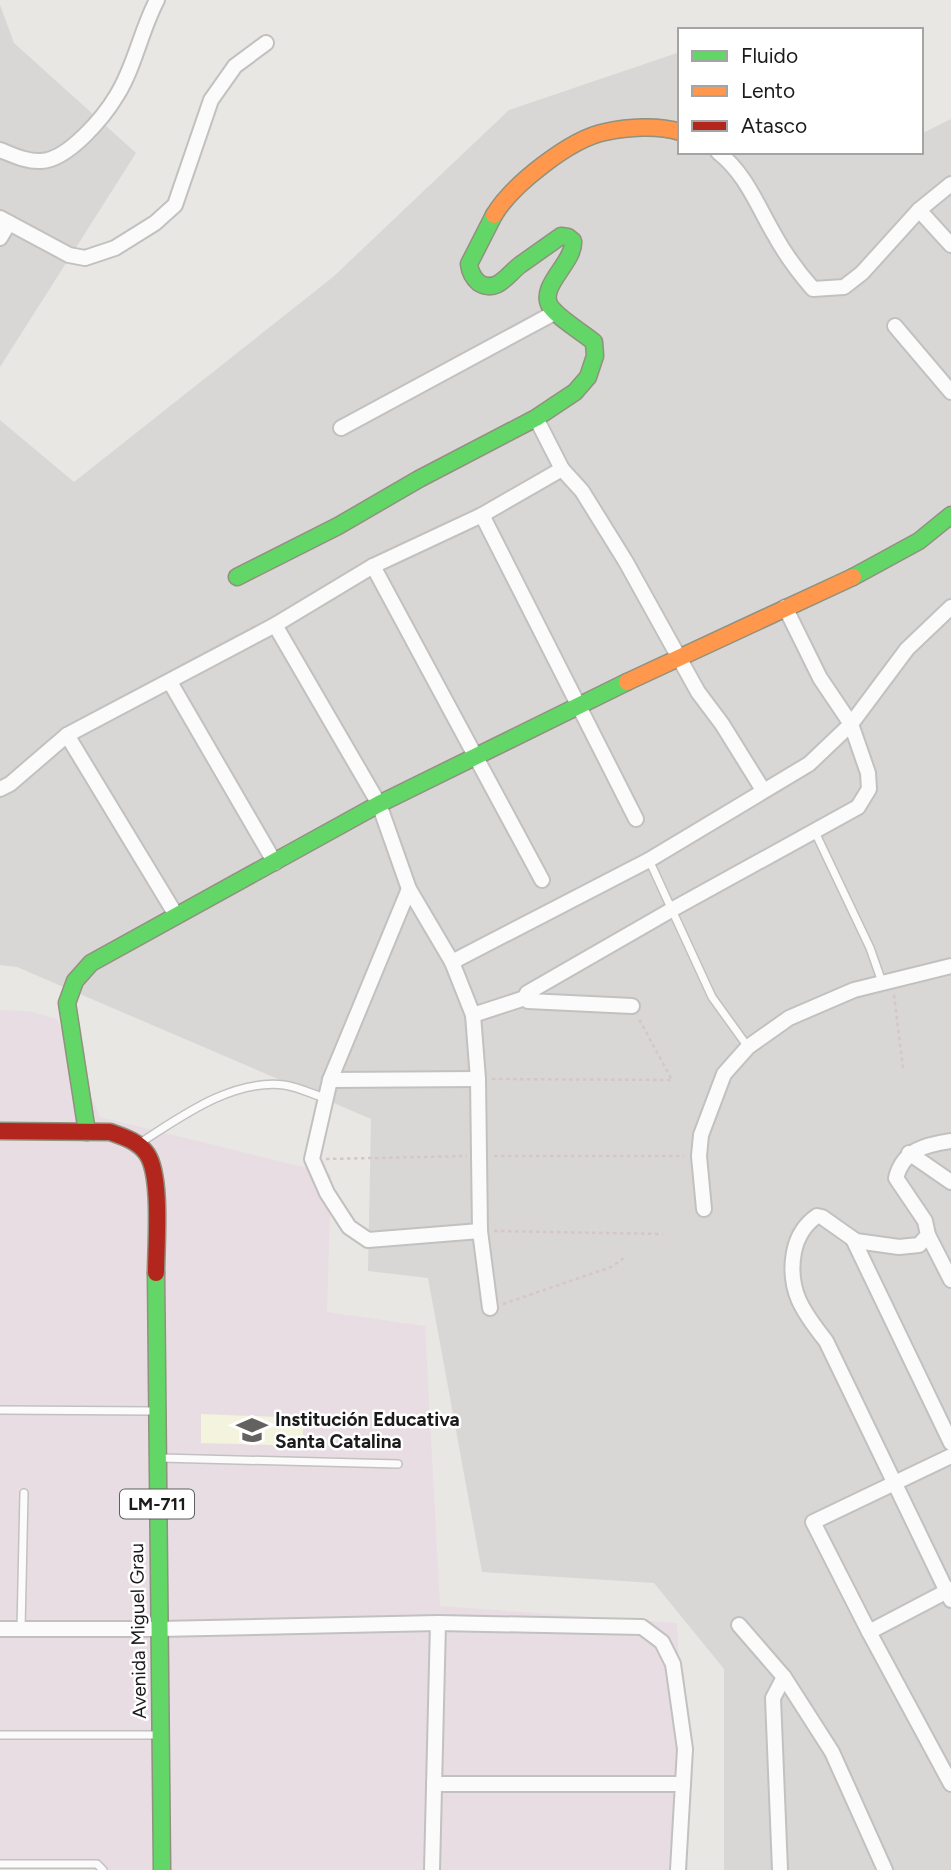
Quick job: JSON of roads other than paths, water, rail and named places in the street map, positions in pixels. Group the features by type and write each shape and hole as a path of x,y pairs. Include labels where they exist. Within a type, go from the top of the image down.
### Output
{"street":[{"path":"0,150 38,162 57,158 71,148 117,95 157,0"},
{"path":"0,238 5,220 69,255 85,258 115,248 155,223 175,205 211,100 235,66 266,43"},
{"path":"237,577 338,526 419,479 537,418 575,392 589,377 595,356 594,342 554,313 548,307 546,295 574,250 573,241 561,236 516,268 502,282 491,287 477,283 470,272 470,264 496,212 516,187 564,150 603,132 665,127 678,131"},
{"path":"721,154 747,183 775,236 798,272 813,289 844,287 862,272 919,210 951,184"},
{"path":"919,210 951,246"},
{"path":"341,428 554,313"},
{"path":"895,326 951,392"},
{"path":"537,418 562,469 582,491 626,562 698,692 722,723 763,790"},
{"path":"0,789 10,784 67,735 275,625 373,566 482,516 562,469"},
{"path":"87,1132 67,1003 75,981 91,963 379,804 577,705 864,572 919,541 951,515"},
{"path":"482,516 636,819"},
{"path":"373,566 542,880"},
{"path":"472,1015 525,998 527,993 673,909 858,807 869,789 868,773 851,724 820,678 785,607"},
{"path":"452,962 649,860 809,764 851,724 907,649 951,607"},
{"path":"275,625 379,804 408,889 452,962 472,1015 478,1079 480,1231 490,1308"},
{"path":"170,682 275,863"},
{"path":"67,735 176,915"},
{"path":"408,889 330,1080 313,1159 327,1193 349,1227 368,1240 480,1231"},
{"path":"704,1209 699,1156 701,1135 724,1074 748,1046 789,1018 854,990 951,966"},
{"path":"525,998 528,1001 632,1006"},
{"path":"330,1080 478,1079"},
{"path":"0,1132 110,1132 139,1143"},
{"path":"951,1141 929,1144 909,1153 899,1167 896,1178 925,1221 928,1235 951,1280"},
{"name":"Avenida Miguel Grau","path":"139,1143 153,1166 155,1190 162,1870"},
{"path":"909,1153 951,1182"},
{"path":"869,1632 949,1593 826,1341 811,1323 798,1300 790,1272 797,1237 813,1218 822,1217 853,1239 899,1247 919,1245 928,1235"},
{"path":"853,1239 951,1443"},
{"path":"951,1456 813,1522 951,1784"},
{"path":"432,1870 438,1623"},
{"path":"0,1629 159,1629 438,1623 642,1627 662,1642 673,1664 685,1749 678,1870"},
{"path":"739,1625 785,1676 832,1752 885,1870"},
{"path":"780,1870 774,1698 785,1676"},
{"path":"434,1784 683,1784"}],"lane":[{"path":"814,830 887,982"},
{"path":"649,860 712,997 748,1046"},
{"path":"139,1143 194,1108 258,1084 287,1085 326,1098"},
{"path":"0,1410 156,1411"},
{"path":"157,1458 398,1464"},
{"path":"21,1629 24,1493"},
{"path":"0,1735 160,1735"},
{"path":"0,1864 97,1864 103,1870"}],"place":[{"name":"Institución Educativa Santa Catalina","path":"252,1430"}]}
